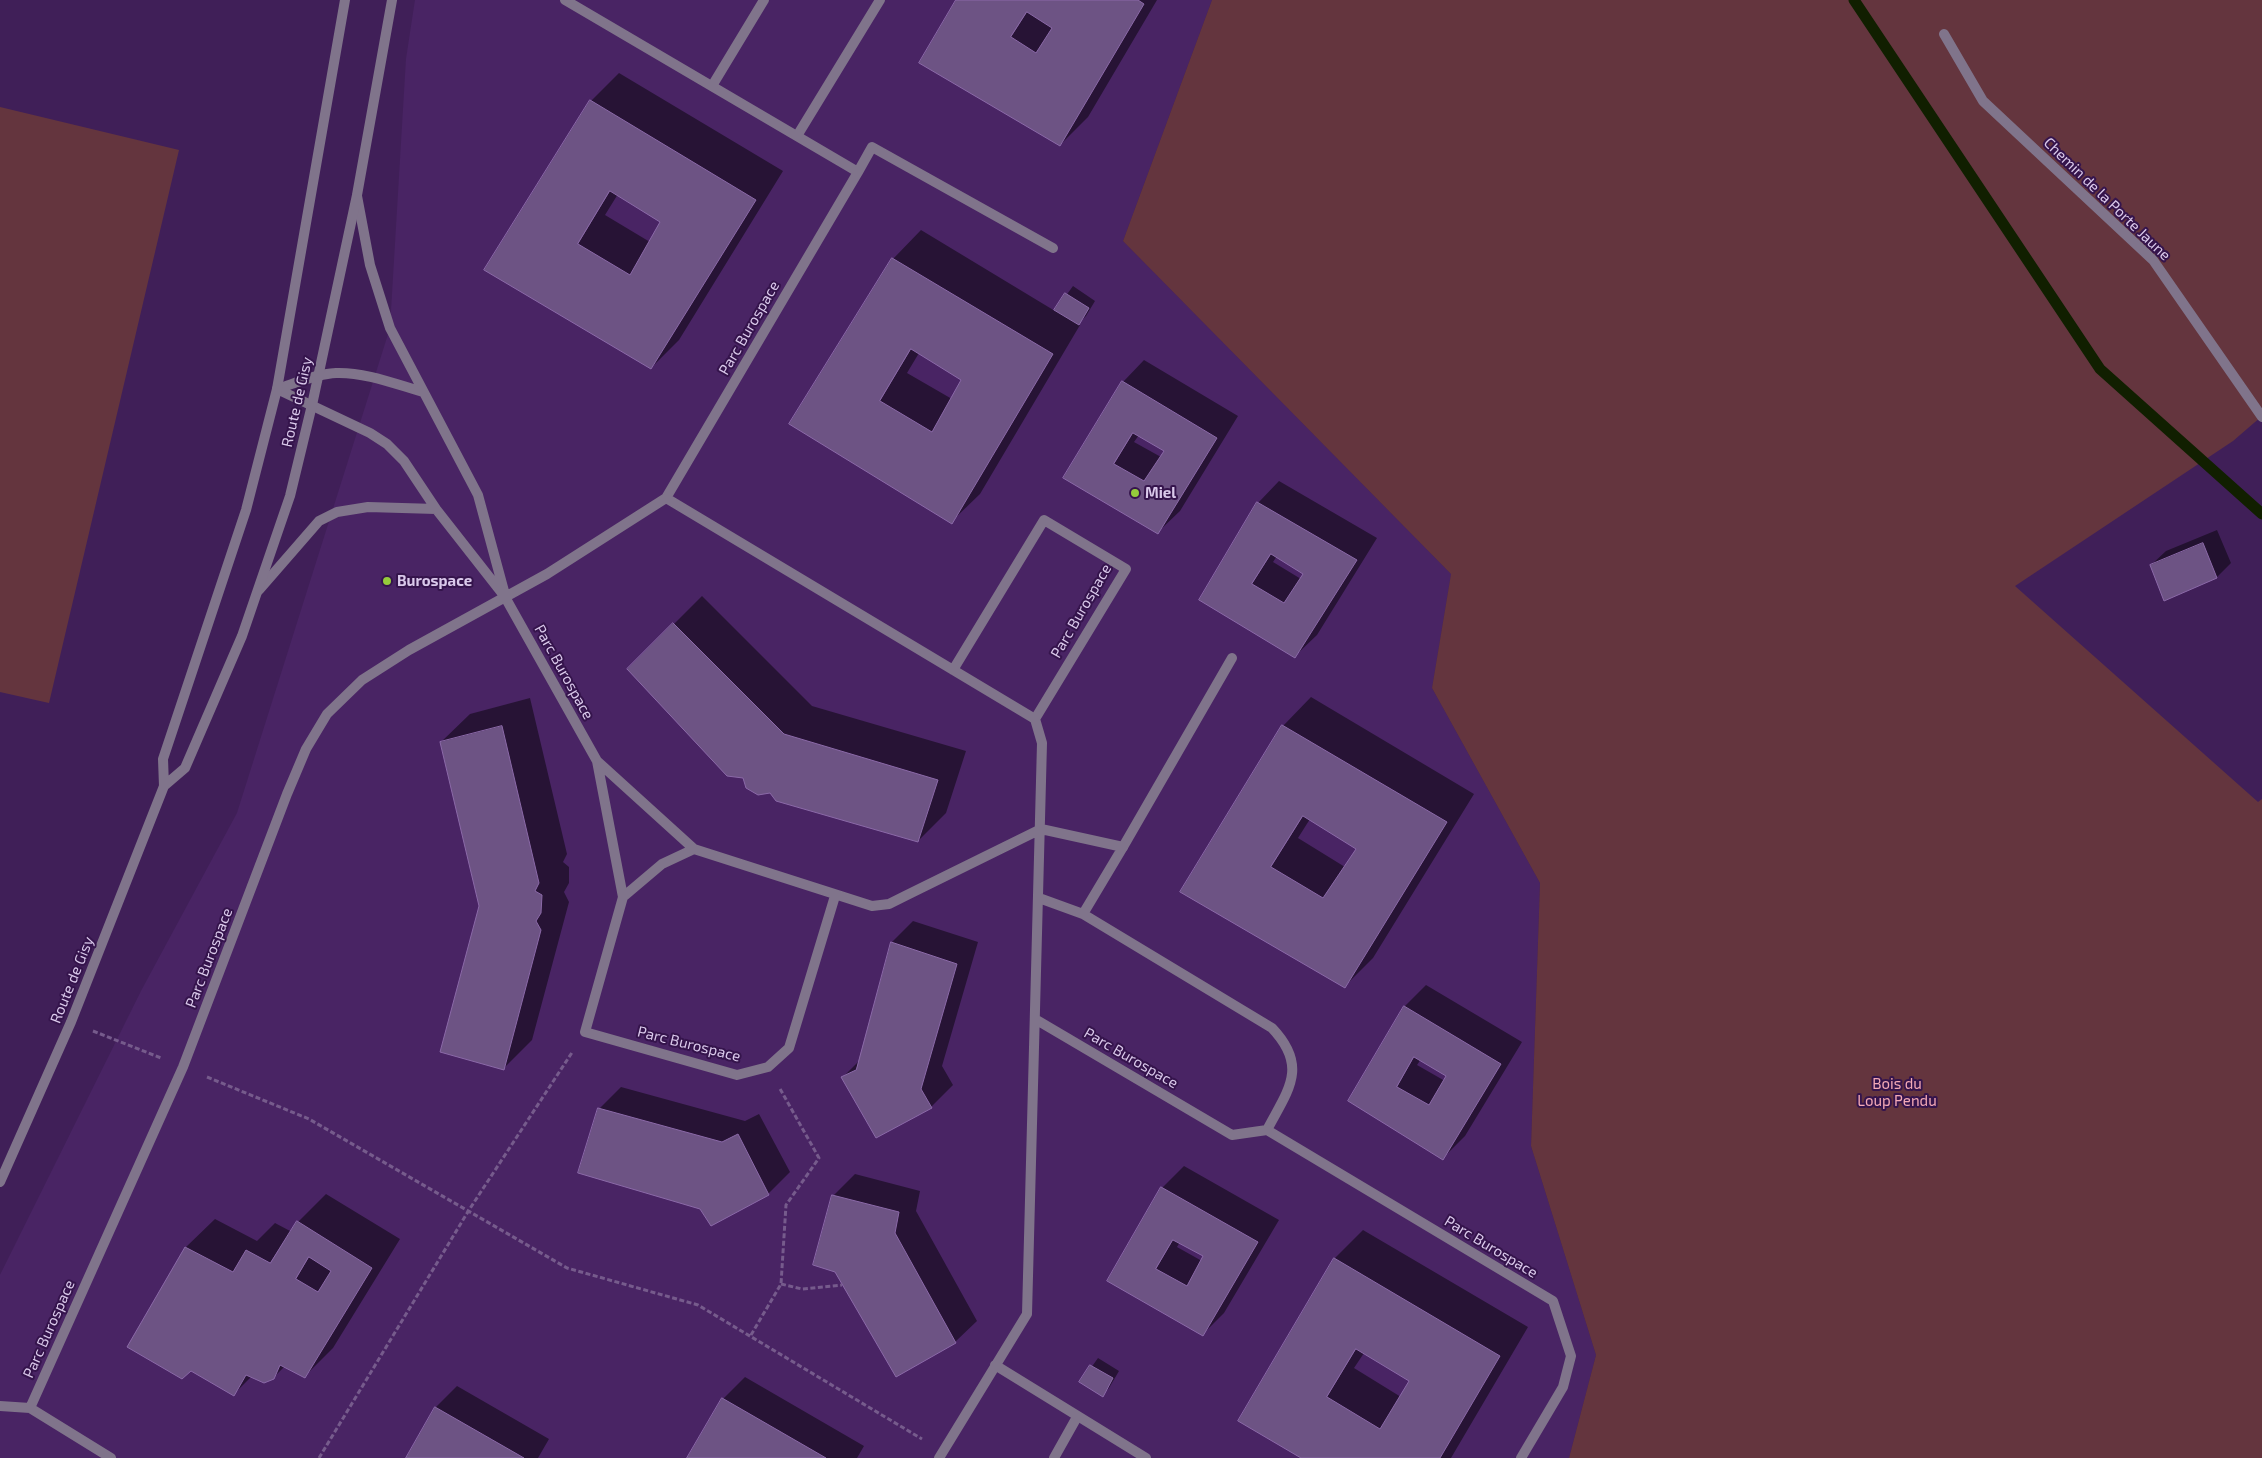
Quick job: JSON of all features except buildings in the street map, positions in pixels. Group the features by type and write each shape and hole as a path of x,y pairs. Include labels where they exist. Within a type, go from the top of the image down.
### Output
{"street":[{"name":"Route de Gisy","path":"0,1182 71,1022 164,786 163,759 246,510 277,389 345,0"},
{"name":"Route de Gisy","path":"164,786 185,768 242,636 290,496 312,405 357,195 392,0"},
{"path":"565,0 858,172"},
{"path":"712,86 764,0"},
{"path":"797,136 880,0"},
{"name":"Chemin de la Porte Jaune","path":"1944,34 1983,102 2153,260 2262,417"},
{"name":"Parc Burospace","path":"30,1408 183,1067 306,749 328,714 362,680 409,650 547,574 666,498 872,147 1053,248"},
{"name":"Parc Burospace","path":"357,195 370,265 381,306 390,328 478,495 505,597"},
{"path":"277,389 318,376 336,373 364,376 423,392"},
{"name":"Parc Burospace","path":"277,389 370,433 388,444 404,461 436,509 505,597 597,761 623,897 585,1032 738,1075 768,1067 789,1048 835,896"},
{"path":"666,498 1035,719 1042,743 1026,1314 941,1455"},
{"path":"259,590 319,521 337,512 368,507 436,509"},
{"name":"Parc Burospace","path":"953,670 1044,520 1126,569 1035,719"},
{"path":"1084,914 1232,658"},
{"name":"Parc Burospace","path":"597,761 694,849 835,896 872,906 889,904 1041,829"},
{"path":"1041,829 1123,846"},
{"path":"623,897 662,864 694,849"},
{"path":"1039,898 1084,914 1272,1028 1285,1042 1292,1058 1293,1074 1289,1088 1267,1130"},
{"name":"Parc Burospace","path":"1035,1019 1232,1135 1267,1130 1552,1302 1571,1356 1563,1387 1520,1458"},
{"path":"995,1366 1146,1458"},
{"path":"0,1406 30,1408 111,1458"},
{"path":"1054,1458 1077,1417"}],"path":[{"path":"71,1022 309,1119 568,1268 698,1305 751,1335 941,1455"},
{"path":"318,1458 469,1210 585,1032"},
{"path":"751,1335 781,1284 786,1206 819,1158 768,1067"},
{"path":"781,1284 802,1289 842,1285"}],"shaded area":[{"path":"415,0 1212,0 1123,241 1451,574 1432,688 1540,883 1531,1146 1596,1355 1569,1458 0,1458 0,1275 141,991 237,813 390,328 406,59"}],"green space":[{"name":"Bois du Loup Pendu","path":"1212,0 2262,0 2262,416 2233,441 2015,586 2258,802 2262,799 2262,1458 1569,1458 1596,1355 1531,1146 1540,883 1432,688 1451,574 1123,241"},
{"path":"0,107 179,150 49,703 0,692"}],"waterway":[{"path":"1854,0 2100,369 2262,514"}],"place":[{"name":"Miel","path":"1135,493"},
{"name":"Burospace","path":"387,581"}]}
